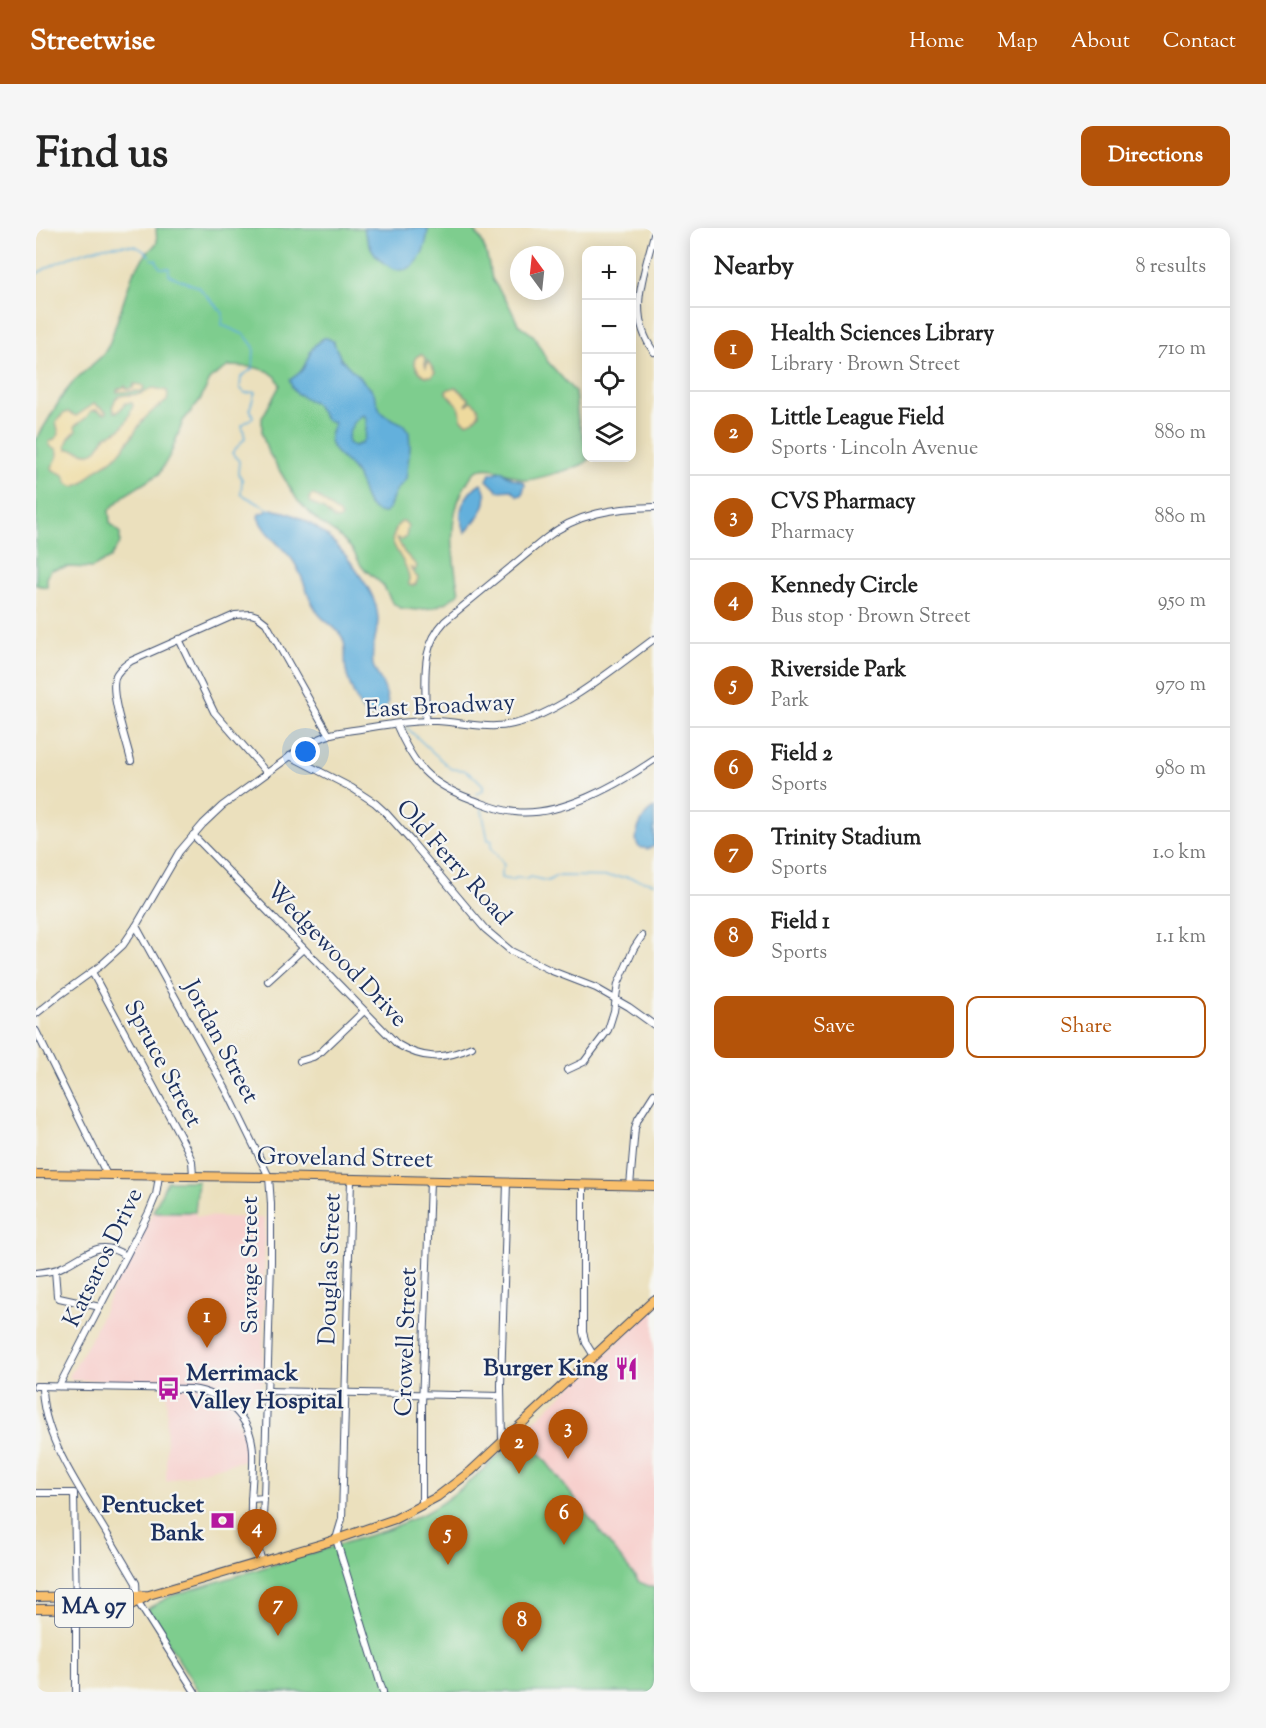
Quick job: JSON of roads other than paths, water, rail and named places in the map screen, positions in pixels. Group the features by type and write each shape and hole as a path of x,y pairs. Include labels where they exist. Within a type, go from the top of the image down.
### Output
{"main road":[{"name":"Groveland Street","path":"36,1174 654,1186"},
{"name":"MA 97","path":"36,1609 119,1608 149,1595 395,1520 437,1497 462,1479 654,1300"},
{"name":"MA 97","path":"36,1597 137,1599"}],"street":[{"path":"654,234 639,293 638,307 643,332 654,352"},
{"path":"425,721 426,657 432,637 445,621 562,527 598,513 624,508 654,507"},
{"path":"131,761 114,692 115,678 120,670 131,661 243,613 257,616 266,623 328,735"},
{"path":"179,639 214,712 267,773"},
{"name":"East Broadway","path":"36,1014 92,972 123,945 179,852 193,835 222,807 307,744 328,735 425,721 502,726 514,724 557,705 584,689 654,639"},
{"path":"396,724 412,756 425,774 435,782 458,794 515,813 539,812 578,801 654,760"},
{"name":"Old Ferry Road","path":"290,756 352,789 386,813 485,929 511,951 596,988 629,1006 654,1025"},
{"name":"Wedgewood Drive","path":"193,835 390,1038 406,1049 425,1056 438,1057 456,1054 472,1047"},
{"name":"Jordan Street","path":"136,926 224,1085 268,1177"},
{"path":"567,1070 584,1062 608,1030 614,1011 618,984 642,936"},
{"path":"268,981 303,949"},
{"name":"Spruce Street","path":"92,972 186,1147 192,1161 193,1176"},
{"path":"300,1061 321,1052 364,1011"},
{"path":"36,1031 107,1175"},
{"path":"630,1186 635,1128 654,1094"},
{"name":"Katsaros Drive","path":"59,1386 156,1195 159,1176"},
{"name":"Savage Street","path":"263,1516 271,1227 268,1177"},
{"name":"Douglas Street","path":"336,1539 342,1519 351,1179"},
{"name":"Crowell Street","path":"422,1505 430,1181"},
{"path":"502,1442 501,1396 507,1182"},
{"path":"583,1184 583,1332 586,1343 594,1356"},
{"path":"36,1273 55,1270 97,1249 111,1248 126,1256"},
{"path":"55,1270 59,1299 100,1307"},
{"path":"195,1692 137,1599 136,1583 62,1455 49,1425 39,1386 202,1390 217,1396 236,1410 246,1425 253,1451 252,1525 262,1562"},
{"path":"267,1391 501,1396"},
{"path":"36,1493 74,1493 76,1692"},
{"path":"251,1499 264,1498"},
{"path":"336,1539 383,1692"}],"water":[{"path":"363,228 428,228 423,251 418,260 404,270 395,269 375,254"},
{"path":"324,338 333,341 341,359 373,391 384,415 403,424 409,432 410,447 406,479 395,492 385,513 376,511 369,505 356,474 332,446 330,439 334,423 325,419 316,404 296,393 292,387 290,380 302,370 312,349","holes":["364,415 367,419 362,442 354,446 348,443 354,423"]},
{"path":"501,471 524,482 522,495 518,496 512,490 498,491 487,480 490,474"},
{"path":"481,483 485,490 485,503 479,516 465,533 461,517 463,504 474,488"},
{"path":"272,509 309,523 329,538 354,566 370,592 375,602 378,619 373,665 384,687 388,703 377,716 367,715 354,695 346,671 345,647 341,635 318,613 296,565 261,523 259,514"},
{"path":"654,808 654,846 648,849 639,847 636,837 639,826"}],"waterway":[{"path":"36,274 70,257 109,246 134,246 150,256"},
{"path":"152,259 156,260 160,268 169,268 169,275 198,287 223,313 222,325 245,335 254,347 253,368 241,377 240,388 245,393 255,392 250,408 253,417 242,425 245,438 232,453 239,461 238,473 242,479 241,494 272,511"},
{"path":"384,707 398,716"},
{"path":"407,728 451,769 464,770 476,778 483,785 483,790 476,794"},
{"path":"481,806 488,840 492,840 491,847 504,865 501,878 512,880 518,877 527,879 530,877 548,881 556,876 626,877 654,883"}],"place":[{"name":"Health Sciences Library","path":"207,1348"},
{"name":"Burger King","path":"626,1369"},
{"name":"Merrimack Valley Hospital","path":"168,1388"},
{"name":"CVS Pharmacy","path":"568,1459"},
{"name":"Little League Field","path":"519,1474"},
{"name":"Pentucket Bank","path":"222,1520"},
{"name":"Field 2","path":"564,1545"},
{"name":"Kennedy Circle","path":"257,1559"},
{"name":"Riverside Park","path":"448,1565"},
{"name":"Trinity Stadium","path":"278,1636"},
{"name":"Field 1","path":"522,1652"}]}
